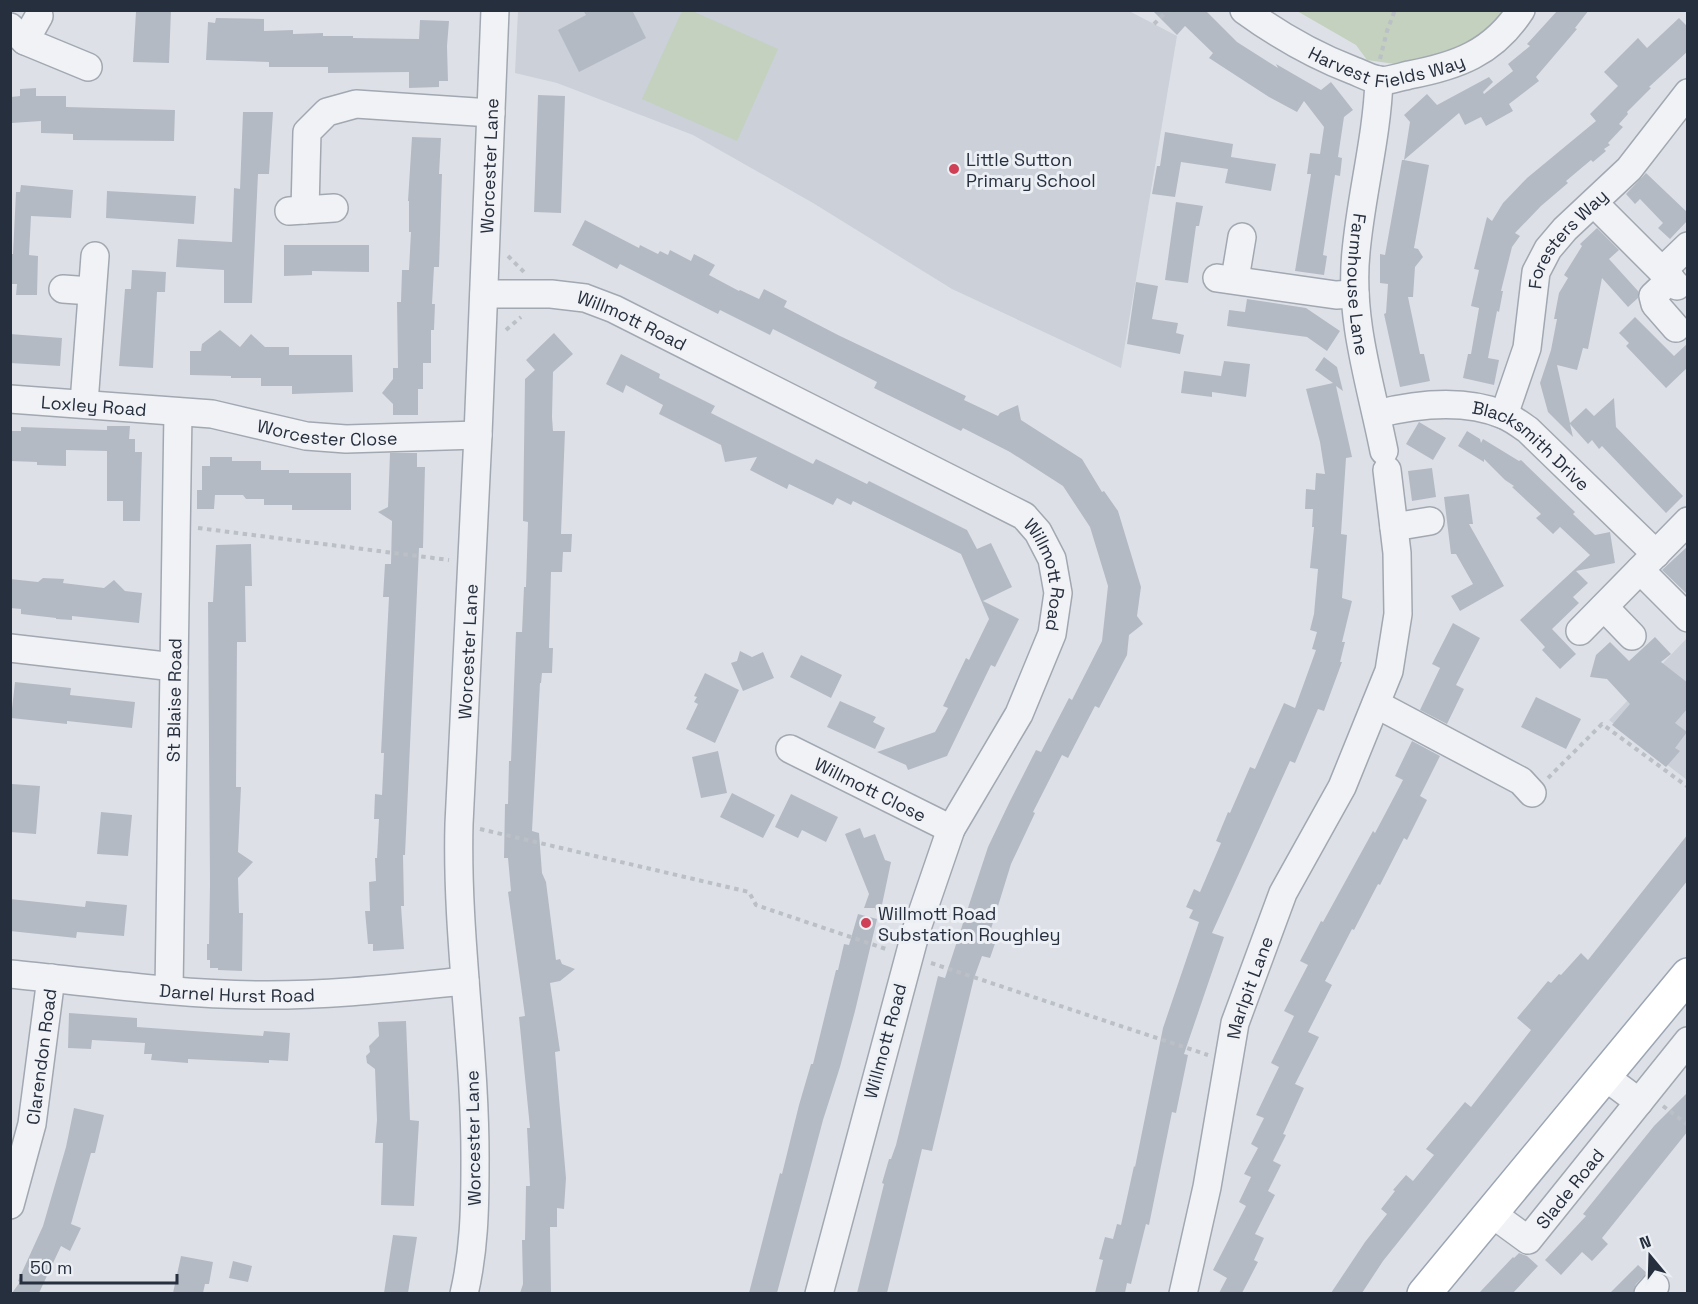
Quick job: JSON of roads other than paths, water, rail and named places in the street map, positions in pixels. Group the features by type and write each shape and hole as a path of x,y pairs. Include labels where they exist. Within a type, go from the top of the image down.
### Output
{"main road":[{"path":"1424,1293 1688,975"}],"street":[{"name":"Worcester Lane","path":"464,1293 471,1262 476,1129 458,870 459,824 495,10"},
{"name":"Harvest Fields Way","path":"1244,10 1272,30 1331,62 1379,80 1436,70 1467,58 1493,43 1512,24 1521,10"},
{"path":"39,16 18,34 88,67"},
{"name":"Farmhouse Lane","path":"1379,80 1378,108 1355,253 1355,294 1358,333 1386,460"},
{"name":"Foresters Way","path":"1504,415 1527,348 1536,272 1548,249 1565,229 1629,169 1688,93"},
{"path":"334,208 297,210 307,132 327,112 356,104 491,113"},
{"path":"1594,203 1670,279"},
{"path":"1242,237 1226,278 1336,295 1355,294"},
{"path":"1676,328 1655,304 1653,296 1670,279 1687,247"},
{"path":"84,403 95,256"},
{"path":"63,289 92,291"},
{"name":"Willmott Road","path":"484,294 550,294 585,298 614,309 1024,516 1038,532 1052,559 1058,593 1052,634 1019,714 951,829 909,956 819,1293"},
{"name":"Loxley Road","path":"10,399 178,412"},
{"name":"Blacksmith Drive","path":"1377,414 1407,406 1474,407 1504,415 1528,429 1641,568 1688,618"},
{"name":"Worcester Close","path":"178,412 212,414 306,436 336,439 478,435"},
{"name":"St Blaise Road","path":"169,990 178,412"},
{"name":"Marlpit Lane","path":"1183,1293 1207,1187 1235,1023 1284,893 1342,787 1389,671 1398,614 1397,553 1386,460"},
{"path":"1394,526 1430,521"},
{"path":"1580,631 1688,521"},
{"path":"1604,607 1632,636"},
{"path":"10,648 174,667"},
{"path":"1376,704 1521,781 1532,793"},
{"name":"Willmott Close","path":"790,748 951,829"},
{"name":"Darnel Hurst Road","path":"10,974 169,990 256,995 320,994 465,981"},
{"name":"Clarendon Road","path":"10,1205 32,1124 51,978"},
{"name":"Slade Road","path":"1491,1213 1528,1240 1688,1041"},
{"path":"1604,1076 1639,1102"}],"place":[{"name":"Little Sutton Primary School","path":"954,169"},
{"name":"Willmott Road Substation Roughley","path":"866,923"}]}
